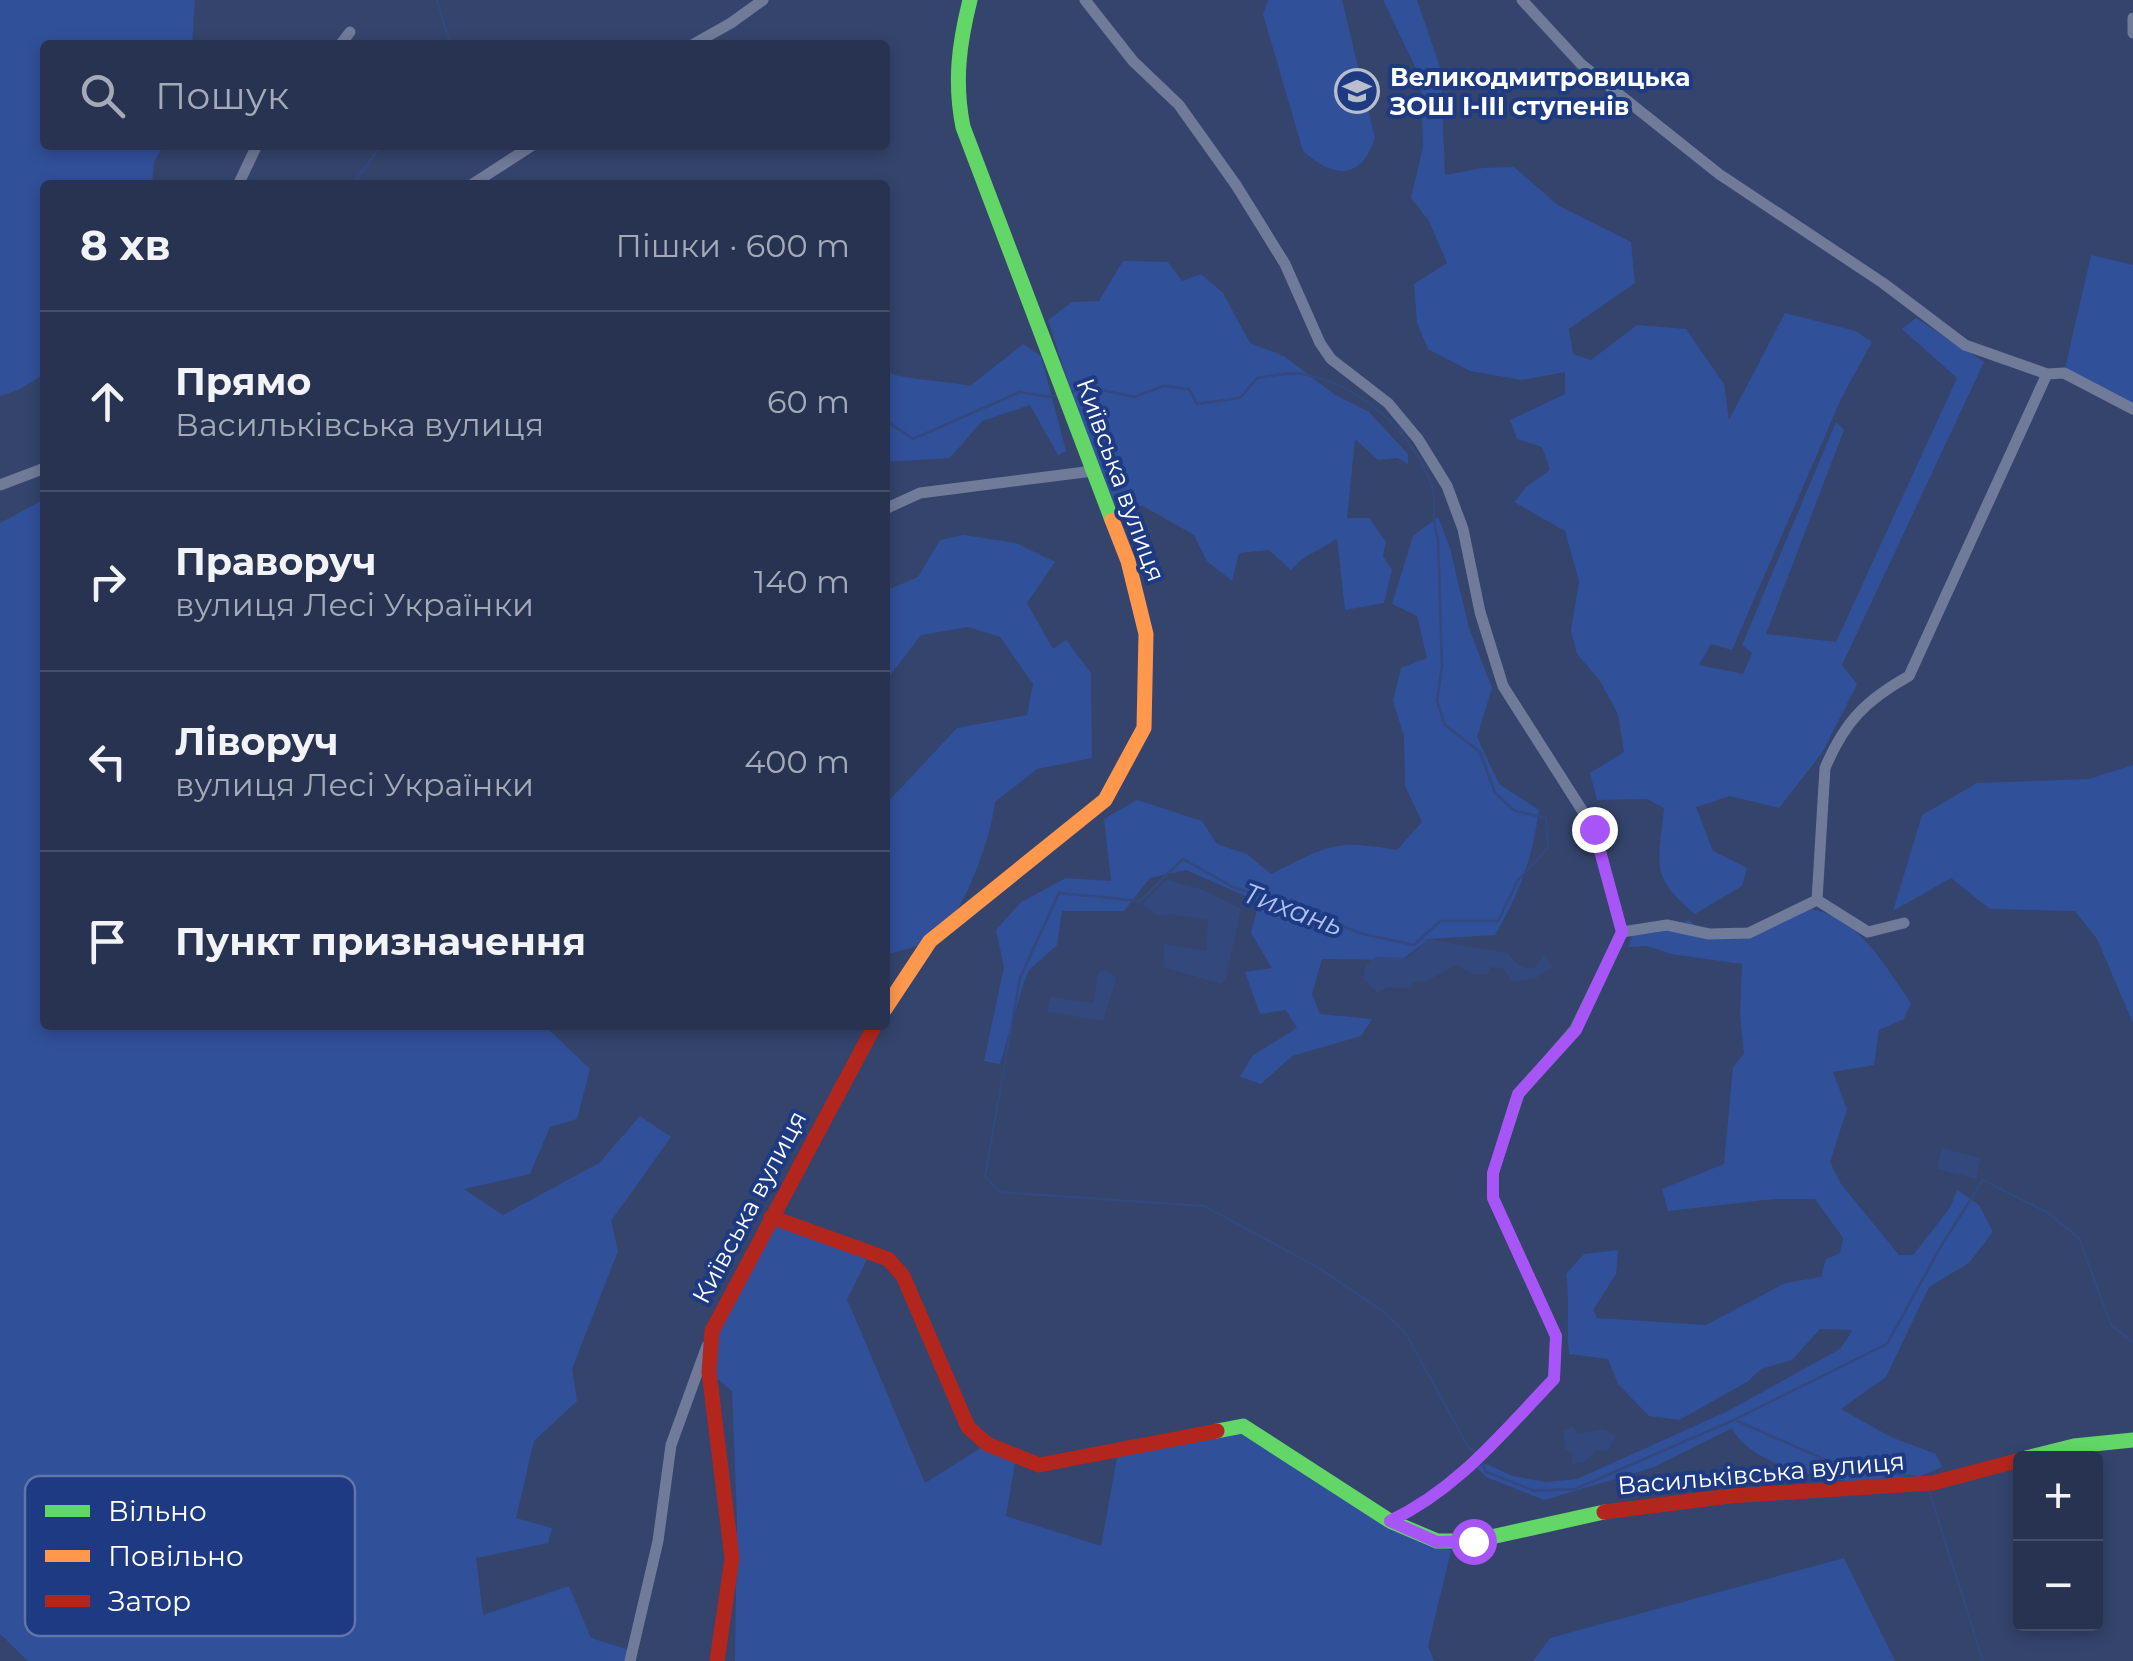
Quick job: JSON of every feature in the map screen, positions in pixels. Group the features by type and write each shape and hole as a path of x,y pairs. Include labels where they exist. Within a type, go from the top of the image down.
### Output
{"main road":[{"name":"Київська вулиця","path":"890,1001 930,941 1106,800 1144,728 1146,634 1128,561 963,127 954,91 959,44 970,0"},
{"name":"Київська вулиця","path":"717,1661 732,1558 709,1372 712,1331 872,1030"},
{"name":"Васильківська вулиця","path":"771,1217 888,1260 902,1276 968,1426 987,1444 1040,1466 1243,1426 1390,1521 1437,1542 1473,1541 1618,1509 1730,1496 1933,1484 2013,1462"},
{"name":"Васильківська вулиця","path":"2054,1451 2133,1440"}],"street":[{"path":"701,40 763,0"},
{"path":"1085,0 1133,61 1179,104 1236,185 1284,264 1320,343 1332,358 1388,403 1418,439 1447,486 1463,529 1480,612 1503,686 1594,829 1622,932 1576,1030 1518,1094 1493,1173 1493,1198 1556,1336 1554,1379 1464,1474 1412,1511 1390,1521"},
{"path":"1522,0 1580,64 1720,174 1883,283 1966,345 2047,374 2064,373 2133,408"},
{"path":"2133,18 2133,32"},
{"path":"344,40 350,32"},
{"path":"240,180 255,150"},
{"path":"479,180 525,150"},
{"path":"1817,900 1825,768 1855,714 1876,694 1909,676 2047,374"},
{"path":"0,485 40,470"},
{"path":"890,507 920,494 1093,471"},
{"path":"1622,932 1667,925 1709,934 1749,934 1817,900"},
{"path":"1817,900 1868,932 1904,923"},
{"path":"630,1661 658,1542 671,1445 712,1331"}],"shaded area":[{"path":"0,0 195,0 192,40 40,40 40,150 161,150 154,162 152,180 40,180 40,377 0,396"},
{"path":"1268,0 1342,0 1375,138 1362,162 1354,168 1335,170 1303,151 1263,14"},
{"path":"1383,0 1417,0 1441,70 1445,175 1514,167 1559,206 1631,242 1635,283 1569,329 1573,354 1591,360 1637,325 1686,329 1724,384 1729,420 1785,313 1856,331 1872,342 1842,397 1732,650 1711,644 1699,665 1743,674 1752,653 1742,645 1836,422 1844,430 1766,634 1836,642 1957,378 1902,329 1916,318 1984,362 1842,665 1857,684 1822,753 1779,808 1730,796 1696,807 1713,851 1747,868 1742,886 1695,914 1670,889 1660,868 1664,808 1647,799 1597,800 1590,773 1624,752 1618,714 1600,681 1577,654 1571,631 1579,581 1565,531 1514,502 1526,487 1550,470 1542,447 1517,439 1510,420 1565,394 1565,372 1522,380 1470,371 1428,349 1417,323 1414,284 1447,263 1429,221 1411,198 1423,147 1421,79"},
{"path":"2091,255 2133,265 2133,409 2064,373"},
{"path":"1123,261 1168,262 1182,281 1201,274 1223,293 1250,343 1284,356 1335,395 1369,412 1408,454 1408,464 1397,458 1378,460 1355,439 1347,518 1369,518 1386,542 1383,556 1392,570 1384,603 1345,610 1337,539 1291,570 1269,550 1239,553 1232,581 1207,561 1194,535 1143,506 1115,505 1075,404 1048,320 1072,302 1099,301"},
{"path":"1023,344 1041,356 1066,451 1058,455 1030,405 982,421 950,458 890,462 890,373 970,386"},
{"path":"40,502 40,1030 549,1030 590,1069 577,1119 550,1127 530,1174 464,1189 503,1215 599,1163 640,1116 671,1137 611,1221 618,1251 572,1369 577,1401 534,1441 516,1518 552,1528 548,1543 476,1558 483,1615 569,1586 591,1638 633,1651 630,1661 28,1661 0,1634 0,523"},
{"path":"1438,517 1450,548 1469,628 1492,688 1477,737 1499,784 1539,810 1524,875 1495,935 1429,939 1401,960 1322,959 1312,994 1320,1014 1372,1019 1361,1036 1292,1056 1261,1084 1240,1077 1252,1056 1297,1028 1286,1010 1260,1014 1245,972 1272,968 1251,933 1259,902 1186,870 1150,878 1124,911 1062,911 1057,945 1029,970 1024,982 1000,1064 984,1061 1004,967 996,930 1021,902 1066,878 1111,881 1104,819 1137,800 1202,821 1217,844 1247,854 1271,874 1331,847 1358,845 1397,850 1422,822 1405,786 1404,736 1393,701 1401,668 1427,658 1417,616 1392,604 1413,536"},
{"path":"964,535 1016,543 1055,562 1027,603 1053,649 1066,640 1091,673 1092,758 1037,769 995,802 973,878 953,917 930,941 890,954 890,800 957,728 1027,715 1033,684 1000,637 968,627 921,635 890,675 890,589 918,577 940,540"},
{"path":"2133,765 2133,1023 2097,939 2075,911 1990,909 1951,878 1893,911 1922,815 1977,783 2089,779"},
{"path":"1166,879 1203,890 1241,909 1226,978 1221,984 1163,967 1164,944 1206,951 1208,920 1172,914 1159,916 1142,905"},
{"path":"1808,908 1856,932 1880,958 1911,1003 1904,1019 1879,1030 1874,1065 1833,1072 1847,1109 1830,1162 1841,1184 1899,1255 1913,1255 1950,1208 1957,1190 1979,1205 1993,1232 1969,1263 1929,1287 1886,1377 1841,1409 1891,1437 1936,1454 1942,1467 1905,1481 1836,1480 1785,1467 1762,1456 1744,1444 1732,1428 1652,1468 1544,1500 1486,1477 1476,1467 1486,1464 1513,1476 1545,1482 1577,1479 1726,1412 1840,1349 1853,1330 1820,1329 1792,1360 1761,1369 1747,1382 1679,1420 1649,1416 1618,1384 1608,1359 1569,1354 1566,1274 1584,1254 1618,1250 1616,1274 1593,1310 1597,1318 1706,1325 1785,1283 1821,1277 1826,1259 1840,1253 1843,1238 1815,1199 1774,1199 1668,1211 1662,1189 1724,1164 1733,1067 1744,1054 1740,1014 1742,964 1671,954 1647,946 1628,947 1632,936 1661,932 1689,920 1709,939 1781,924"},
{"path":"1428,939 1508,953 1519,965 1529,968 1534,968 1545,954 1552,966 1537,978 1513,982 1503,969 1491,967 1487,974 1473,974 1456,965 1427,981 1414,982 1410,988 1388,987 1377,993 1363,978 1365,967 1375,957 1409,958"},
{"path":"1105,970 1116,980 1103,1021 1047,1012 1050,997 1094,1003 1098,972"},
{"path":"1942,1148 1981,1158 1976,1179 1937,1169"},
{"path":"771,1217 870,1253 847,1299 925,1483 987,1444 1016,1457 1006,1516 1101,1546 1118,1452 1243,1426 1451,1551 1428,1646 1434,1661 735,1661 737,1520 732,1391 709,1372 712,1331"},
{"path":"1573,1426 1578,1434 1604,1429 1616,1436 1608,1451 1596,1450 1585,1462 1571,1464 1573,1454 1565,1449 1563,1430"},
{"path":"1844,1558 1895,1661 1533,1661 1550,1638"}],"waterway":[{"name":"Тихань","path":"437,0 449,40"},
{"name":"Тихань","path":"356,180 378,150"},
{"name":"Тихань","path":"1070,392 1089,387 1134,397 1164,386 1189,389 1197,404 1240,398 1257,378 1298,373 1345,388 1398,429 1423,466 1433,492 1442,666 1437,701 1445,725 1480,752 1495,793 1515,811 1546,818 1548,848 1518,880 1498,921 1440,921 1414,945 1359,933 1308,910 1233,887 1183,859 1140,901 1059,893 1020,978 985,1176 999,1192 1204,1206 1319,1268 1384,1312 1405,1332 1468,1447 1476,1453"},
{"name":"Тихань","path":"890,423 913,439 1020,392 1057,395"},
{"name":"Тихань","path":"1482,1463 1486,1472 1535,1491 1575,1489 1734,1420 1887,1344 1983,1180 2048,1213 2079,1238 2111,1325 2133,1342"},
{"path":"1735,1420 1828,1461 1917,1477"},
{"path":"1929,1491 1983,1661"}],"traffic: fast":[{"path":"970,0 959,63 963,127 1112,520"},
{"path":"1217,1431 1243,1426 1390,1521 1437,1541 1473,1541 1604,1512"},
{"path":"2054,1451 2133,1440"}],"traffic: slow":[{"path":"890,1001 930,941 1105,800 1144,728 1146,634 1128,561 1112,520"}],"traffic: jam":[{"path":"717,1661 732,1558 709,1372 712,1331 872,1030"},
{"path":"771,1217 888,1259 903,1276 968,1427 987,1444 1039,1465 1217,1431"},
{"path":"1604,1512 1730,1496 1933,1483 2013,1462"}],"place":[{"name":"Великодмитровицька ЗОШ І-ІІІ ступенів","path":"1357,91"}],"route":[{"path":"1473,1541 1437,1542 1390,1521 1412,1511 1464,1474 1554,1379 1556,1336 1493,1198 1493,1173 1518,1094 1576,1030 1622,932 1594,829"}]}
